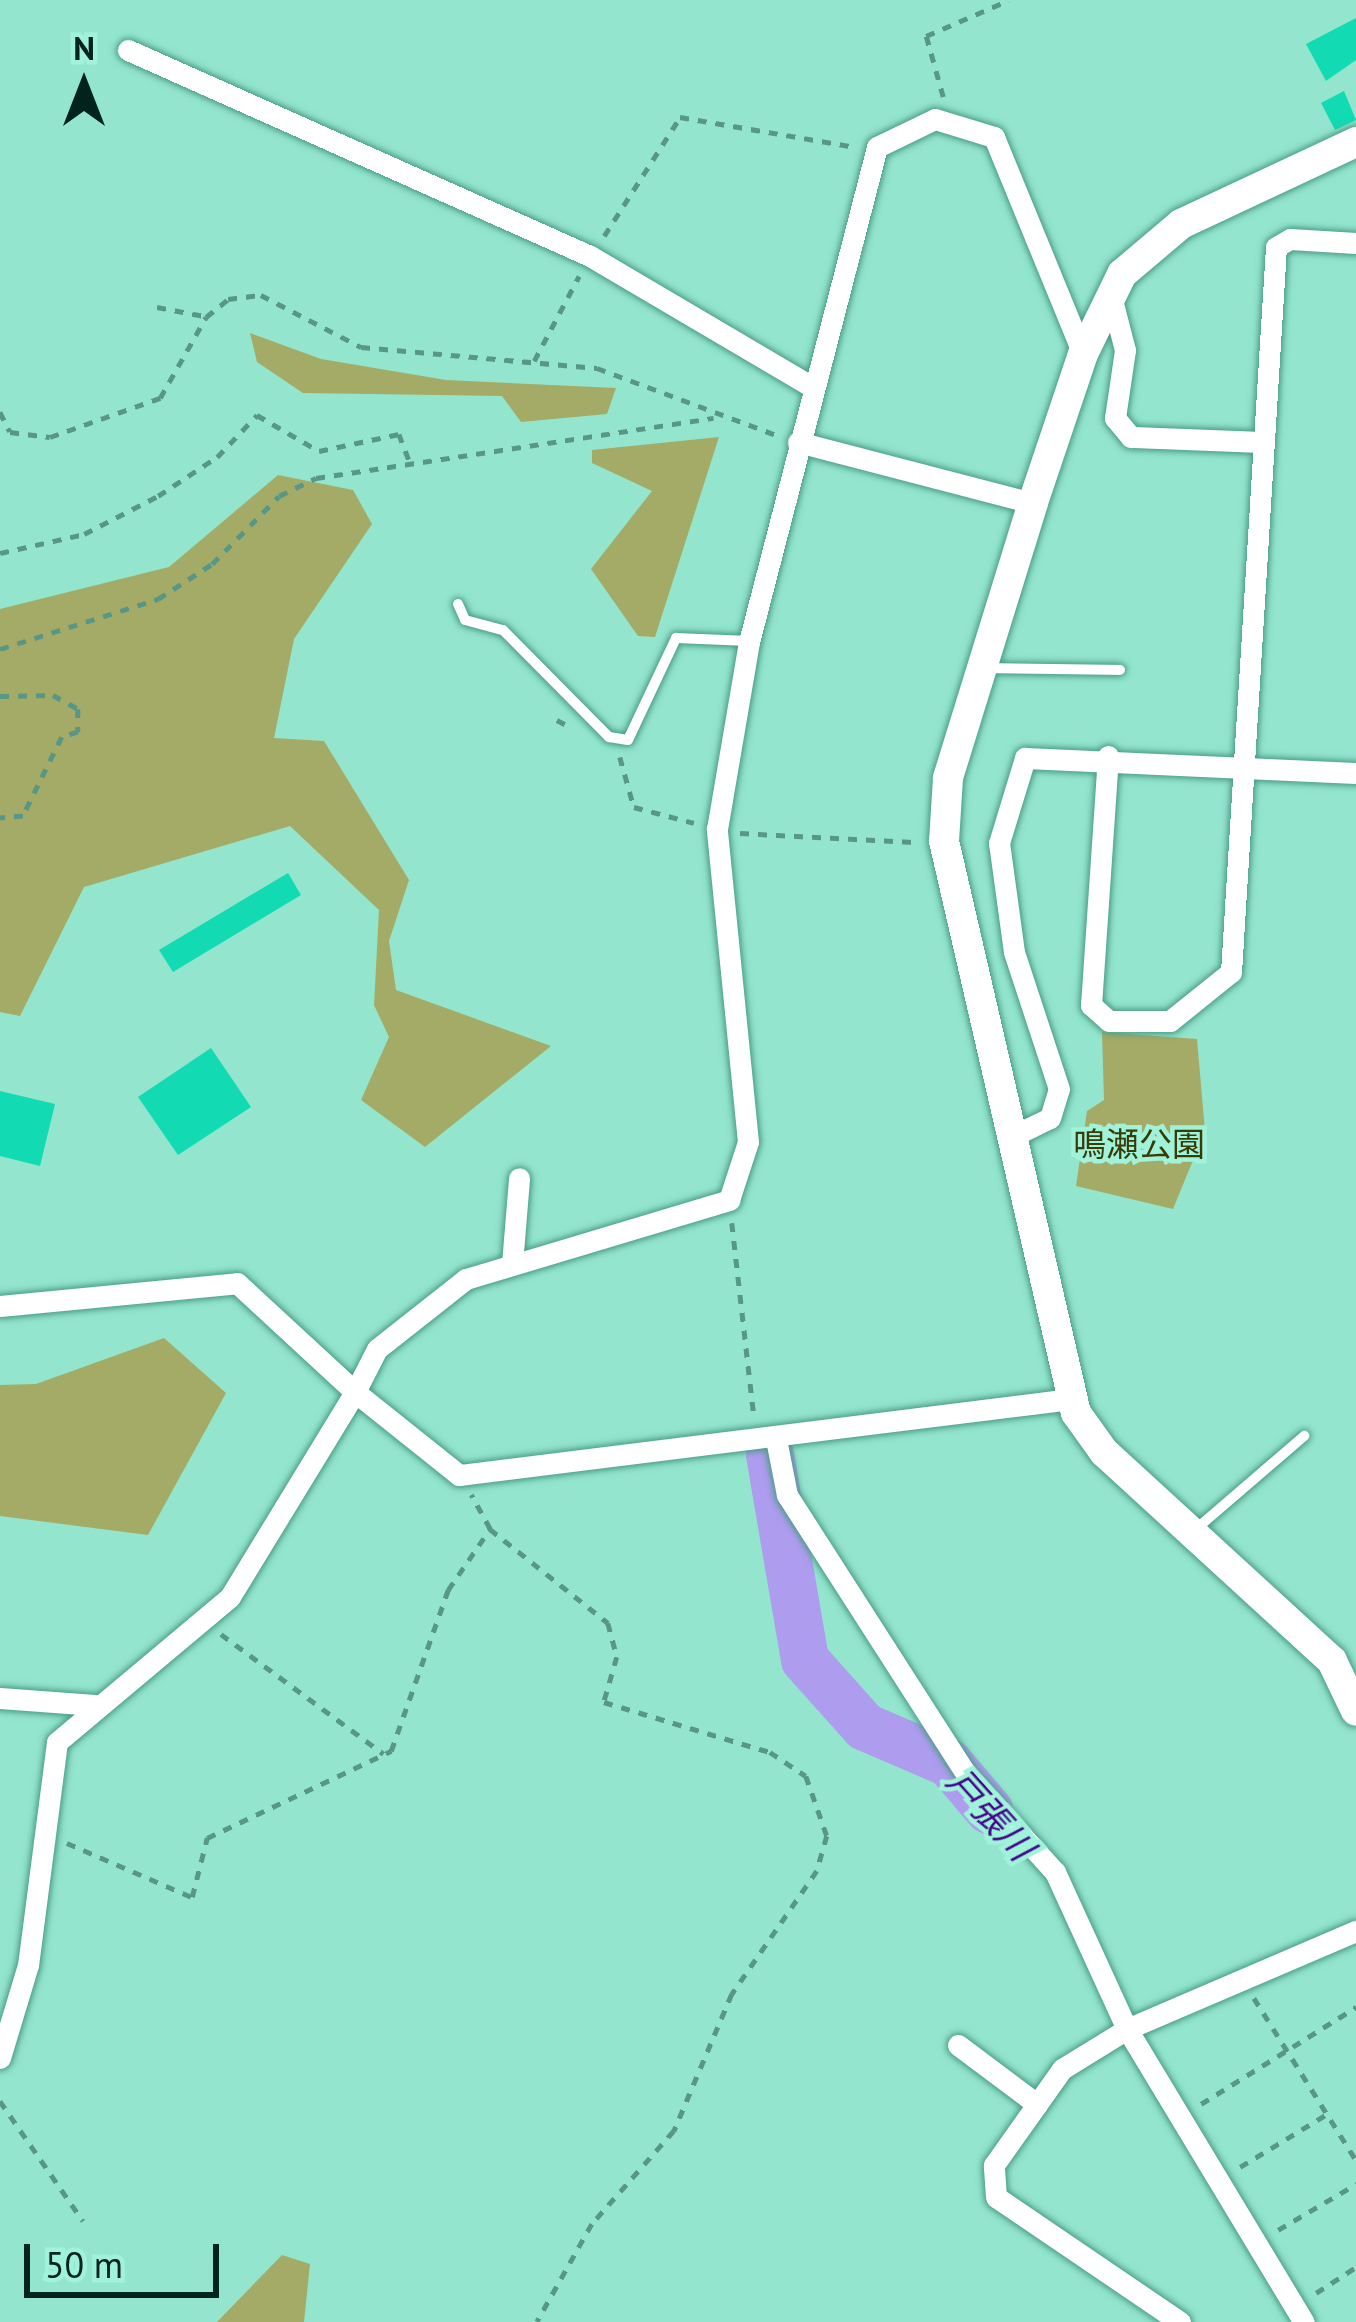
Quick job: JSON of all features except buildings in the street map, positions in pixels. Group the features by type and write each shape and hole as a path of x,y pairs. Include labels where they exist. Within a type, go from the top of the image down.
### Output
{"street":[{"path":"128,50 590,256 811,386"},
{"path":"0,2058 28,1965 57,1742 95,1705 207,1623 355,1392 377,1349 421,1306 512,1264 729,1200 748,1142 717,829 749,642 811,386 877,147 951,119 994,136 1082,354"},
{"path":"1356,142 1180,224 1122,274 1082,354 948,778 945,865 1019,1133 1071,1400 1104,1452 1196,1529 1332,1661 1356,1711"},
{"path":"1108,756 1091,1005 1109,1021 1170,1021 1231,972 1276,247 1290,238 1356,243"},
{"path":"1111,296 1125,350 1114,418 1131,437 1264,442"},
{"path":"798,442 1033,503"},
{"path":"1019,1133 1050,1118 1059,1089 1014,952 999,843 1011,791 1025,758 1040,752 1356,772"},
{"path":"512,1264 519,1178"},
{"path":"0,1306 237,1282 355,1392 459,1475 1071,1400"},
{"path":"766,1440 787,1495 967,1775 1055,1872 1127,2029 1300,2314"},
{"path":"0,1698 95,1705"},
{"path":"1180,2322 996,2197 994,2165 1062,2069 1127,2029 1356,1931"},
{"path":"958,2045 1037,2104"}],"lane":[{"path":"458,604 465,620 503,630 609,737 628,740 676,638 749,642"},
{"path":"982,668 1120,670"},
{"path":"1196,1529 1304,1436"}],"path":[{"path":"951,119 926,36 1009,0"},
{"path":"534,362 590,256 680,117 826,148 877,147"},
{"path":"0,412 10,432 50,437 160,398 206,316 227,299 261,295 361,347 597,368 719,417 798,442"},
{"path":"157,308 206,316"},
{"path":"0,553 84,534 158,496 217,457 257,416 319,451 399,434 411,465"},
{"path":"0,649 158,599 212,564 293,486 719,417"},
{"path":"0,696 53,695 78,709 78,732 62,737 23,816 0,818"},
{"path":"729,1200 766,1440"},
{"path":"459,1475 490,1529 608,1623 617,1657 604,1702 770,1751 806,1776 827,1836 817,1871 732,1994 674,2131 592,2224 537,2322"},
{"path":"45,1834 191,1897 207,1838 384,1754 417,1694 448,1590 490,1529"},
{"path":"207,1623 384,1754"},
{"path":"1241,1978 1356,2159"},
{"path":"1181,2117 1356,2007"},
{"path":"0,2101 83,2221"},
{"path":"1220,2179 1327,2114"},
{"path":"1258,2242 1356,2185"},
{"path":"1300,2314 1356,2267"}],"green space":[{"path":"250,333 321,359 446,380 616,388 607,414 521,422 502,396 303,393 257,362"},
{"path":"719,437 655,637 638,636 591,569 652,491 592,463 592,450"},
{"path":"278,475 353,490 372,524 294,639 274,738 324,741 409,880 389,941 396,990 551,1046 425,1147 361,1100 389,1037 374,1005 379,910 290,826 84,887 20,1016 0,1012 0,609 169,567"},
{"name":"鳴瀬公園","path":"1102,1032 1197,1039 1205,1131 1173,1209 1076,1186 1087,1111 1104,1100"},
{"path":"164,1338 226,1393 148,1535 0,1516 0,1385 36,1384"},
{"path":"282,2255 310,2264 304,2322 217,2322"}],"waterway":[{"name":"戸張川","path":"770,1455 805,1660 865,1727 949,1763 989,1810"}]}
